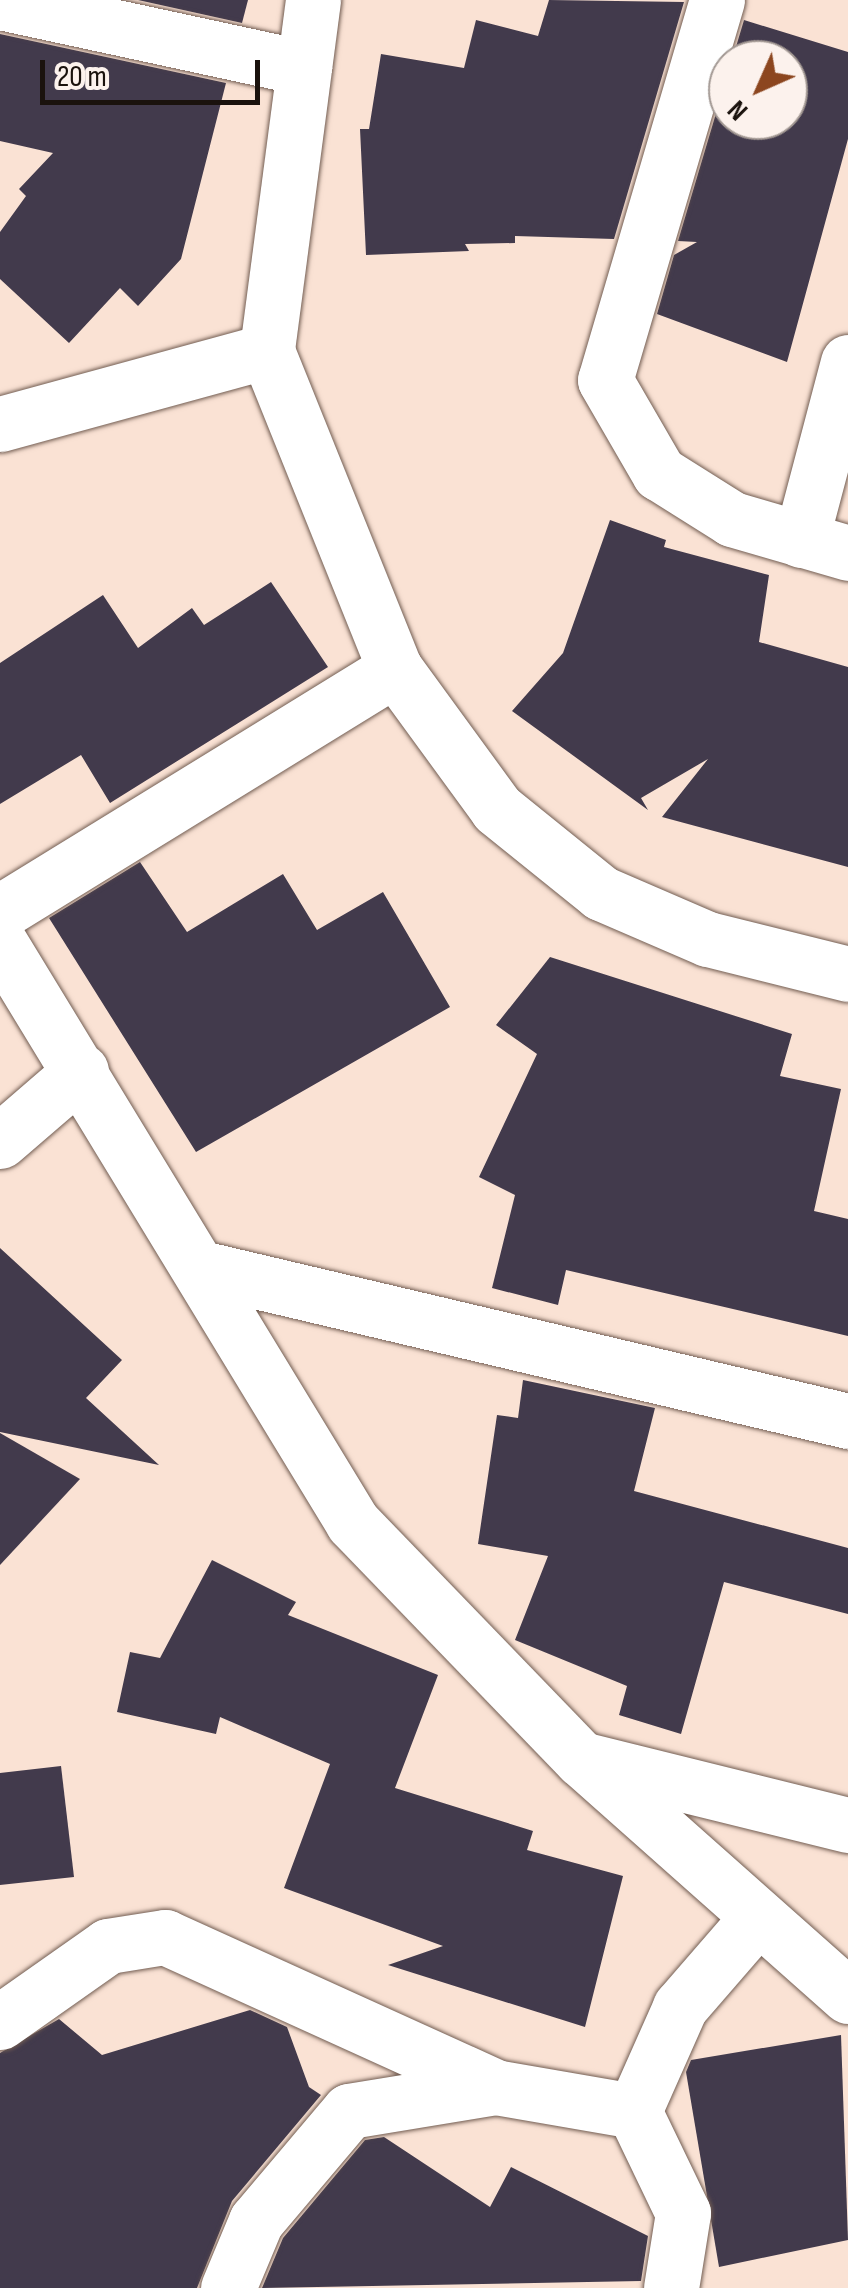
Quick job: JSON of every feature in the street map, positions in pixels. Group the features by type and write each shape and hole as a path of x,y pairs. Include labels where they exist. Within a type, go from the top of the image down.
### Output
{"street":[{"path":"313,0 267,351 395,669 497,809 602,893 708,939 848,974"},
{"path":"717,0 605,380 659,473 732,518 825,547 848,362"},
{"path":"0,2 304,68"},
{"path":"0,424 267,351"},
{"path":"0,912 395,669"},
{"path":"0,943 205,1268 353,1523 581,1759 848,1996"},
{"path":"0,1141 81,1071"},
{"path":"205,1268 848,1421"},
{"path":"581,1759 848,1825"},
{"path":"671,2288 683,2213 634,2110 680,2007 758,1917"},
{"path":"0,2022 108,1946 165,1937 495,2087 634,2110"},
{"path":"228,2288 256,2220 349,2111 495,2087"}],"building":[{"path":"138,0 248,0 242,23"},
{"path":"549,0 684,2 614,239 515,236 515,243 465,244 469,251 366,255 360,129 369,129 381,54 464,68 476,20 538,36"},
{"path":"744,20 848,52 848,139 787,362 657,314 674,255 697,242 678,241 708,140 808,140 808,40 738,40"},
{"path":"0,34 226,83 181,259 138,306 120,288 69,343 0,279 0,232 26,196 19,189 53,153 0,141"},
{"path":"610,520 666,540 664,547 769,575 759,642 848,667 848,867 662,817 708,759 641,798 648,810 512,711 563,653"},
{"path":"271,582 328,667 110,803 81,755 0,804 0,663 103,595 138,648 192,608 204,625"},
{"path":"140,862 187,932 283,874 317,930 383,892 450,1007 196,1152 49,918"},
{"path":"550,957 792,1034 780,1076 841,1089 814,1211 848,1219 848,1336 566,1270 558,1305 492,1288 515,1195 479,1177 537,1054 496,1025"},
{"path":"0,1248 122,1360 86,1398 159,1465 0,1432"},
{"path":"523,1380 655,1408 634,1491 848,1548 848,1614 724,1582 681,1734 619,1715 627,1686 515,1640 548,1556 478,1544 497,1415 518,1418"},
{"path":"0,1433 80,1479 0,1565"},
{"path":"212,1560 296,1602 288,1615 438,1675 395,1788 533,1831 527,1850 623,1876 585,2027 388,1965 443,1946 284,1888 330,1764 220,1717 216,1734 117,1712 130,1652 160,1658"},
{"path":"61,1766 74,1877 0,1885 0,1773"},
{"path":"250,2010 287,2027 309,2087 321,2095 232,2201 197,2288 0,2288 0,2053 59,2019 102,2055"},
{"path":"841,2035 848,2240 719,2267 686,2072 691,2060"},
{"path":"384,2137 490,2207 511,2167 648,2236 641,2281 262,2288 283,2238 365,2140"}]}
